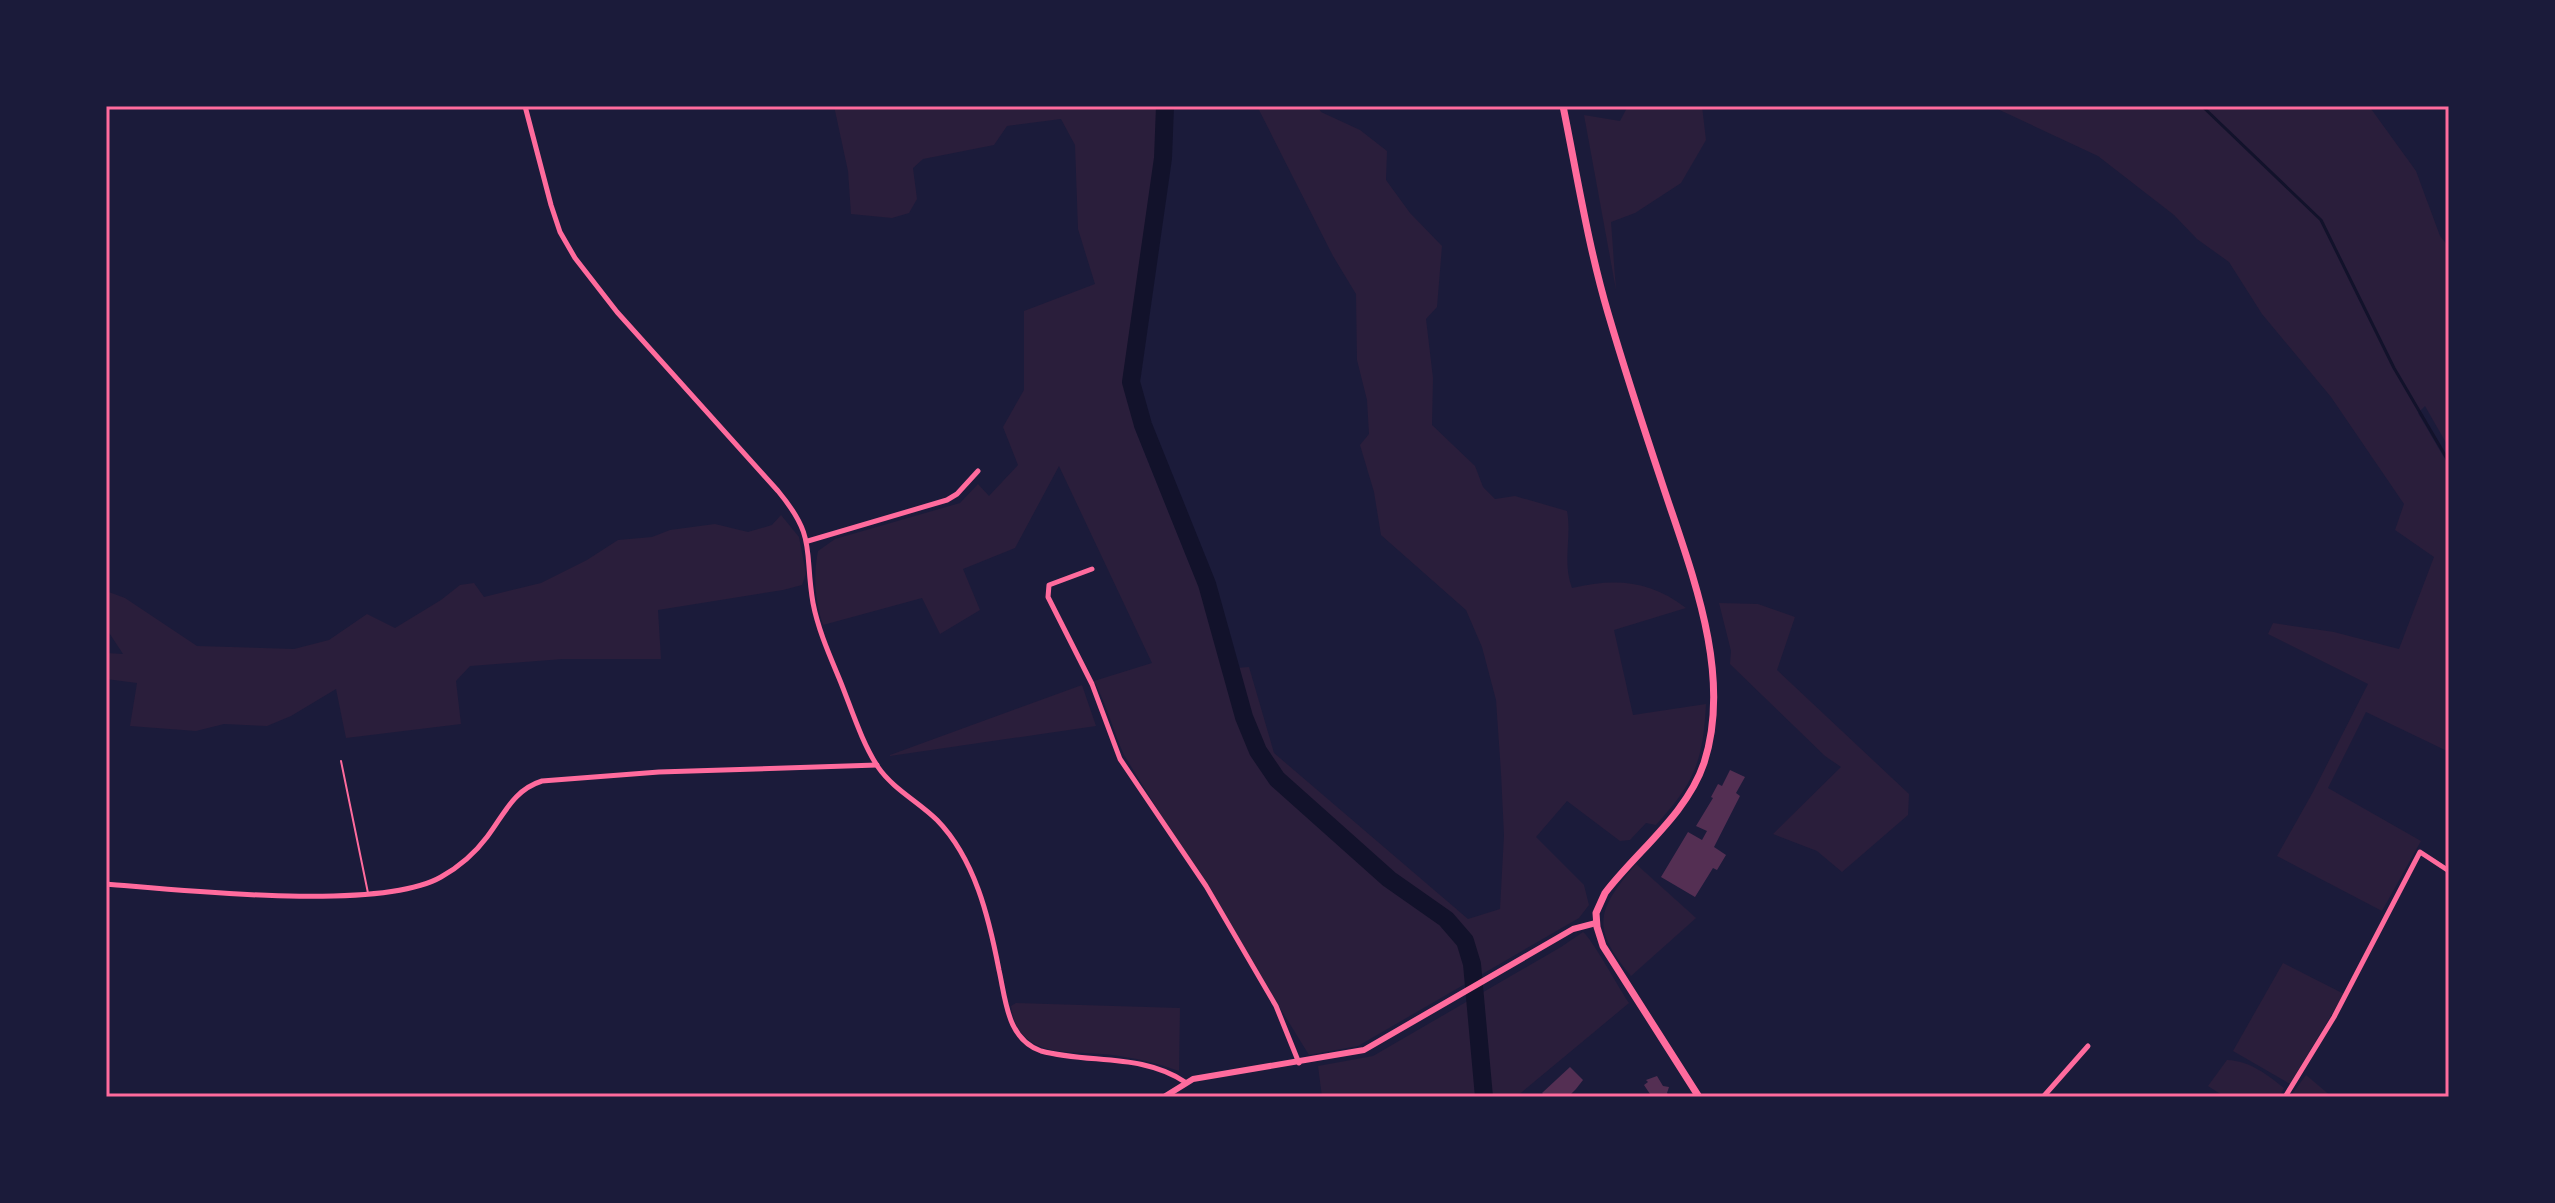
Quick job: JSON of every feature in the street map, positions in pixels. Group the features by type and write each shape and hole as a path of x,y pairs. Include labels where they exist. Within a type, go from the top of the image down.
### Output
{"main road":[{"path":"1563,106 1598,274 1636,403 1696,586 1707,632 1711,677 1709,738 1699,777 1679,807 1605,893 1598,906 1596,923 1612,962 1699,1097"}],"street":[{"path":"525,106 551,205 560,232 575,258 617,312 784,498 800,521 808,541 813,600 821,633 877,765 885,776 936,820 963,854 994,945 1010,1019 1022,1039 1031,1047 1047,1053 1139,1063 1159,1068 1185,1082"},
{"path":"808,541 947,500 957,494 978,471"},
{"path":"1092,569 1049,585 1048,597 1092,684 1120,759 1206,886 1276,1006 1299,1063"},
{"path":"106,884 264,894 369,894 413,889 450,872 483,842 516,796 542,781 659,772 877,765"},
{"path":"2285,1097 2334,1017 2420,852 2449,871"},
{"path":"1164,1097 1185,1082 1364,1050 1579,926 1596,923"},
{"path":"2043,1097 2088,1046"}],"lane":[{"path":"341,761 369,894"}],"shaded area":[{"path":"834,106 1156,106 1159,149 1128,365 1135,429 1206,605 1223,669 1249,667 1274,753 1468,919 1500,909 1504,835 1496,700 1482,647 1466,610 1381,535 1374,492 1360,445 1369,434 1367,400 1357,360 1356,294 1333,256 1257,106 1317,106 1321,112 1360,130 1387,151 1386,180 1410,213 1442,246 1437,307 1426,319 1433,378 1432,425 1475,466 1483,487 1495,499 1515,496 1567,511 1568,569 1572,588 1603,583 1632,584 1659,592 1686,608 1614,630 1633,715 1706,704 1699,756 1680,796 1656,825 1646,823 1630,840 1620,841 1567,801 1536,837 1584,885 1589,905 1579,918 1358,1046 1309,1055 1124,755 1094,681 1152,663 1059,466 1015,548 963,569 980,610 940,634 922,598 823,625 816,588 818,551 835,539 960,503 978,484 989,496 1018,465 1003,427 1024,390 1024,311 1095,284 1078,229 1075,145 1061,119 1007,126 994,145 923,159 913,168 917,199 909,213 892,218 851,214 848,171"},
{"path":"1628,106 1702,106 1706,140 1681,183 1635,213 1611,222 1616,290 1584,115 1620,121"},
{"path":"1991,106 2369,106 2416,171 2440,236 2449,247 2449,448 2425,406 2418,413 2449,466 2449,752 2366,712 2328,788 2421,841 2382,911 2277,856 2368,684 2268,634 2273,623 2334,632 2399,649 2434,557 2395,530 2404,504 2331,397 2262,314 2229,262 2098,156"},
{"path":"781,515 799,537 806,574 802,585 658,610 661,659 563,659 470,666 456,681 461,724 346,738 336,689 291,716 267,726 224,724 196,731 130,726 137,683 106,679 106,653 123,654 106,628 106,591 125,598 197,646 294,649 329,640 367,614 395,628 460,585 474,583 484,597 541,583 618,540 652,537 670,530 715,524 748,532 772,525"},
{"path":"1719,603 1758,604 1795,617 1777,670 1909,794 1908,815 1842,872 1817,851 1773,834 1841,767 1825,756 1730,664 1731,651"},
{"path":"1082,685 1096,726 890,756 890,755"},
{"path":"1636,864 1696,918 1631,976 1609,944 1604,919 1613,894"},
{"path":"1583,932 1629,1003 1516,1097 1322,1097 1318,1066 1373,1056"},
{"path":"2283,963 2344,994 2290,1084 2233,1051"},
{"path":"1016,1003 1180,1008 1179,1071 1130,1058 1064,1052 1035,1044 1024,1036 1016,1024 1011,1006"},
{"path":"2227,1060 2250,1066 2271,1078 2284,1088 2279,1097 2225,1097 2208,1086"},
{"path":"2306,1075 2332,1097 2290,1097"}],"building":[{"path":"1730,770 1745,777 1736,793 1740,796 1714,847 1726,855 1717,870 1713,868 1695,897 1661,877 1688,832 1702,840 1707,831 1696,826 1718,784 1722,786"},
{"path":"1570,1067 1583,1080 1576,1089 1568,1097 1546,1097 1542,1093"},
{"path":"1657,1076 1663,1086 1669,1087 1667,1093 1670,1097 1646,1097 1650,1094 1644,1085 1648,1082 1646,1080"}],"waterway":[{"path":"1165,106 1163,158 1131,382 1143,425 1207,584 1244,717 1258,751 1277,779 1389,879 1446,919 1465,941 1472,964 1484,1097"},
{"path":"2202,106 2321,220 2394,368 2449,462"}]}
